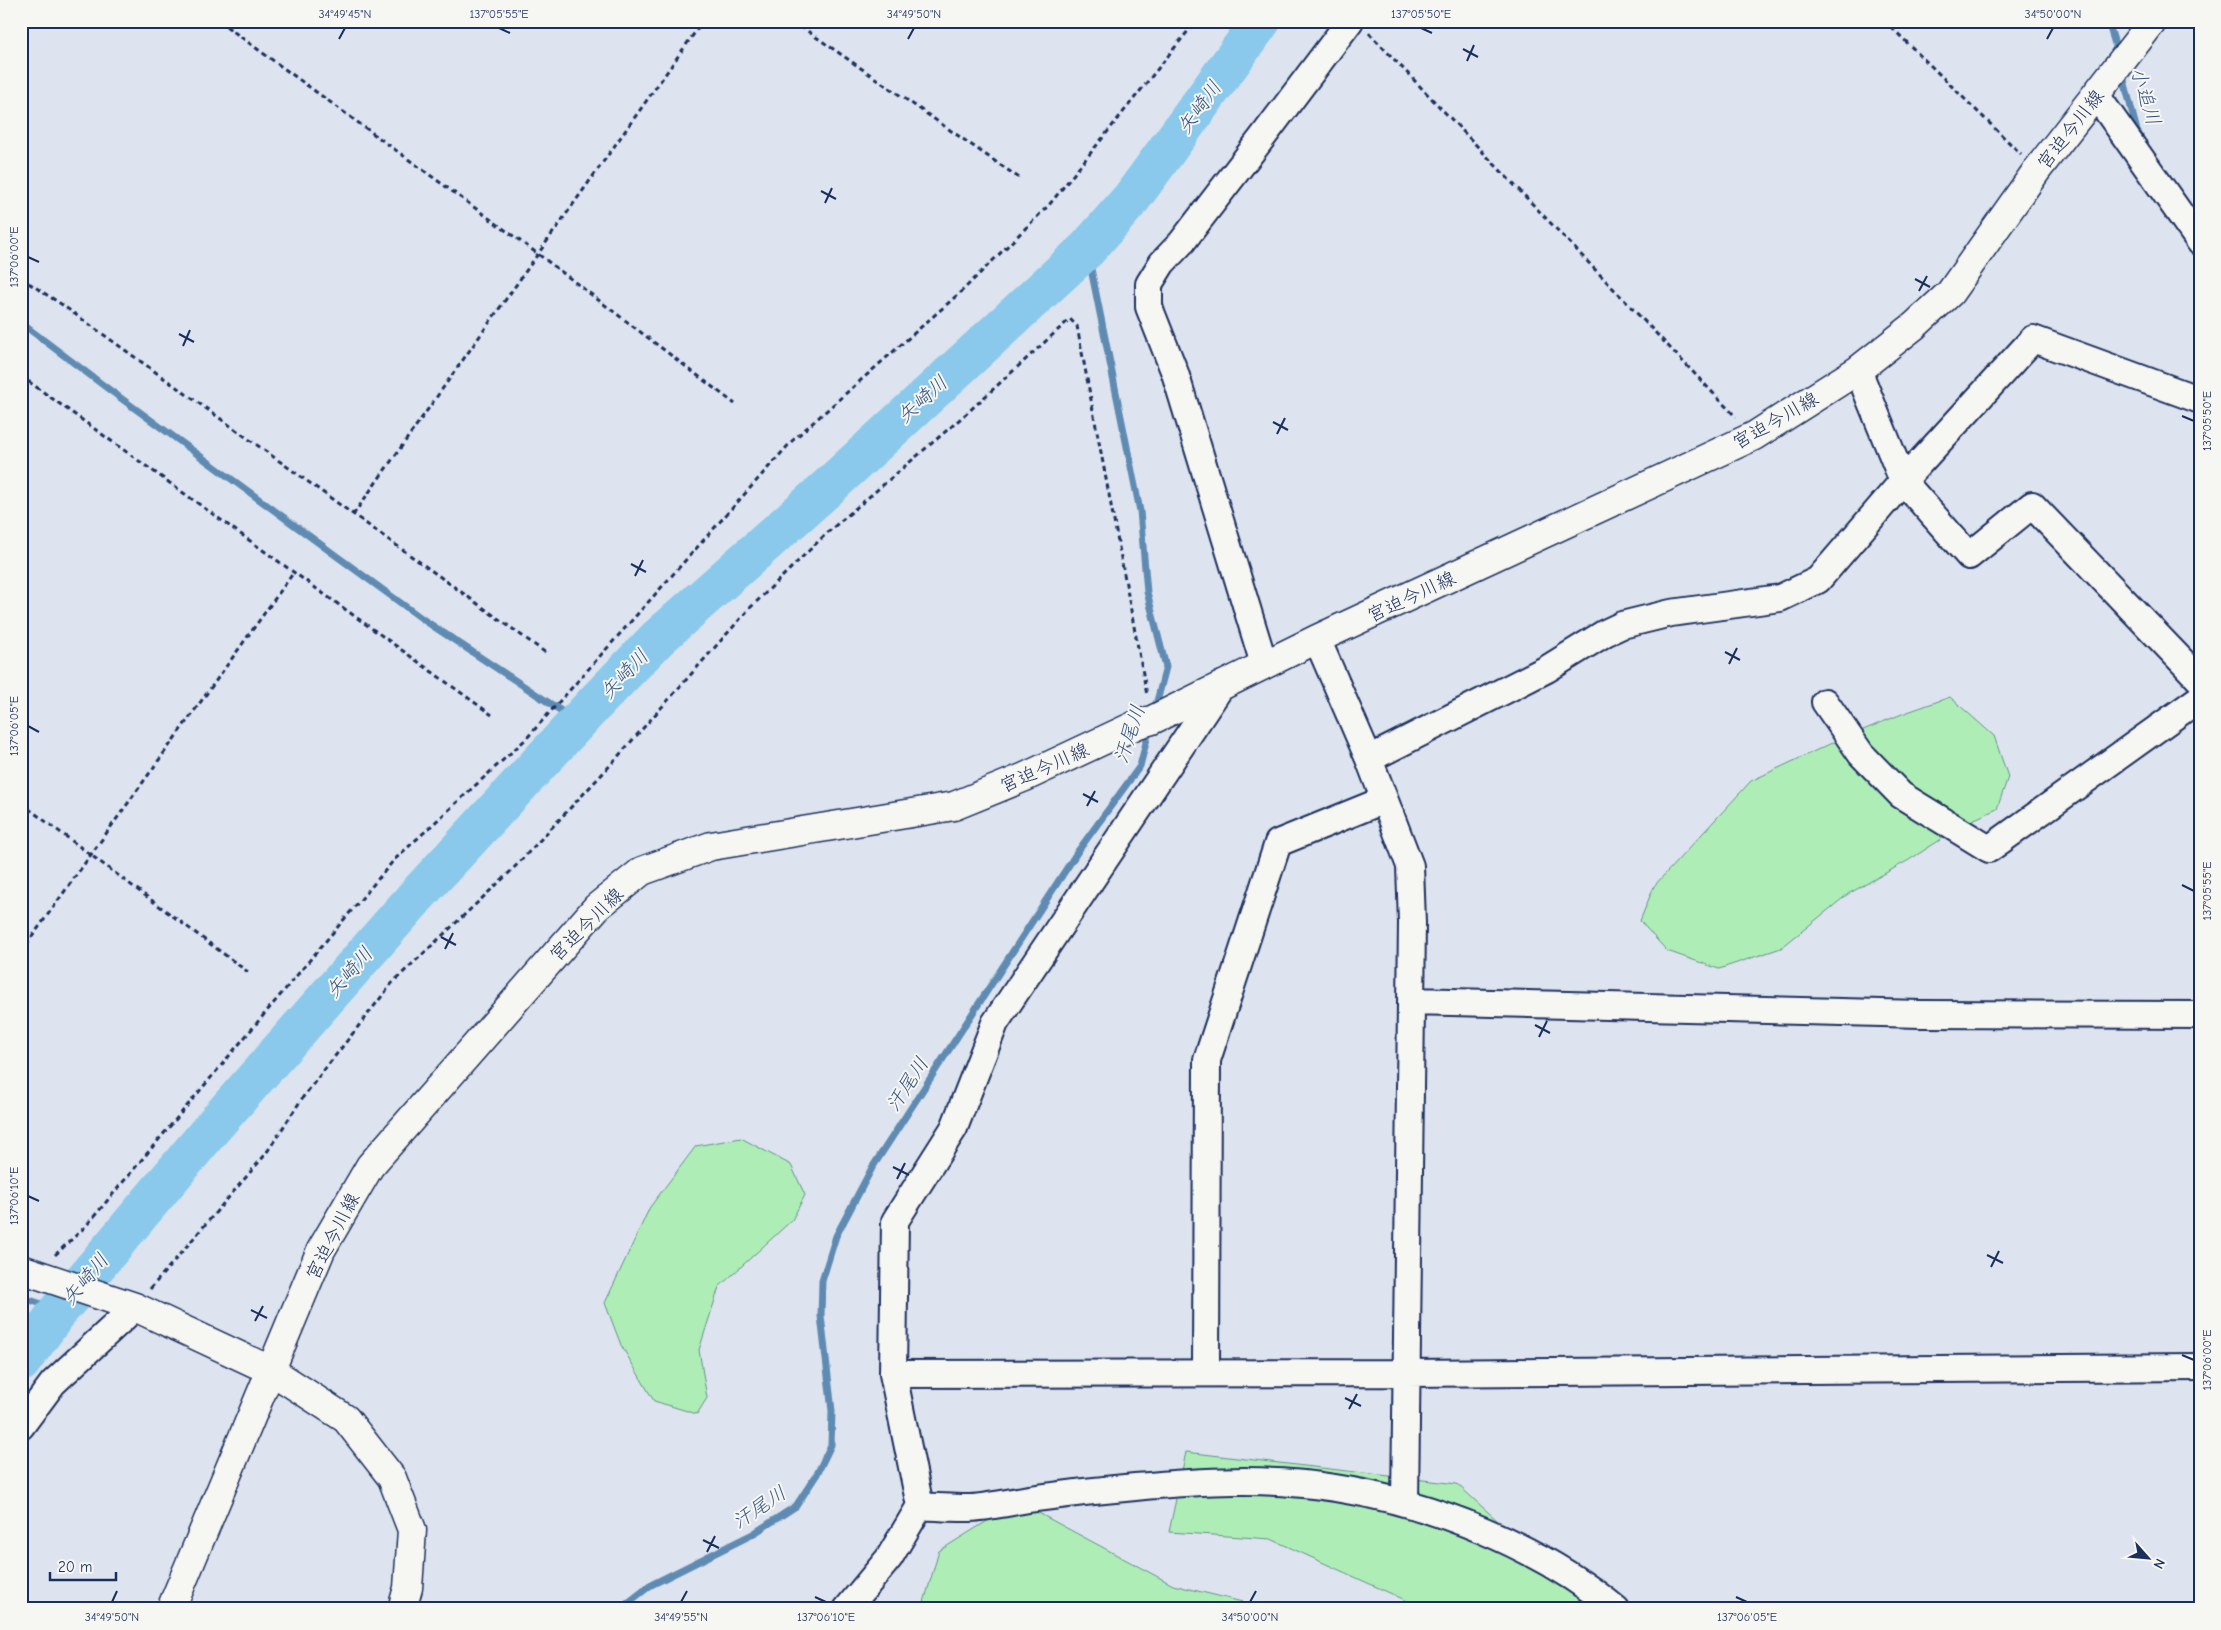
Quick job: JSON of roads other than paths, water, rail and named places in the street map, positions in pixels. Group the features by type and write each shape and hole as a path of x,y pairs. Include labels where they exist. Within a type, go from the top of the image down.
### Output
{"main road":[{"name":"宮迫今川線","path":"171,1609 321,1250 370,1166 597,907 642,871 711,846 954,806 1025,777 1138,724 1152,720 1264,664 1754,436 1858,370 1914,326 1950,293 2037,170 2096,95 2148,24"},
{"path":"28,1271 135,1307 272,1371 346,1419 392,1478 412,1530 408,1588 402,1609"}],"street":[{"path":"1264,664 1175,373 1149,306 1149,284 1162,263 1182,242 1262,138 1357,25"},
{"path":"2096,95 2200,242"},
{"path":"1368,759 1548,669 1605,633 1622,625 1671,614 1780,598 1808,587 1818,580 1903,481 2033,339 2200,400"},
{"path":"1858,370 1903,481 1969,556 2032,505 2200,680"},
{"path":"1317,639 1368,759 1410,866 1412,923 1405,1503"},
{"path":"848,1609 889,1558 920,1506 893,1374 895,1221 954,1128 996,1023 1222,685"},
{"path":"1825,702 1861,754 1901,795 1989,848 2200,698"},
{"path":"1206,1373 1207,1060 1278,843 1384,800"},
{"path":"1411,1001 1922,1014 2200,1015"},
{"path":"21,1426 53,1382 135,1307"},
{"path":"893,1374 1406,1373 2200,1367"},
{"path":"920,1506 970,1508 1081,1492 1211,1482 1274,1482 1334,1488 1405,1503 1463,1521 1525,1550 1599,1594 1616,1609"}],"waterway":[{"name":"矢崎川","path":"21,1362 59,1310 217,1122 419,893 595,703 658,638 824,491 1087,249 1131,199 1261,21"},
{"name":"小追川","path":"2108,21 2118,54"},
{"name":"小追川","path":"2122,72 2137,131 2140,136"},
{"path":"1087,249 1140,511 1147,592 1166,667 1155,709"},
{"path":"21,323 424,620 578,722"},
{"name":"汗尾川","path":"620,1609 651,1585 753,1534 796,1506 817,1474 831,1445 832,1411 821,1316 822,1281 836,1236 872,1168 1078,851 1140,766 1150,727"},
{"path":"21,1297 59,1310"}]}
